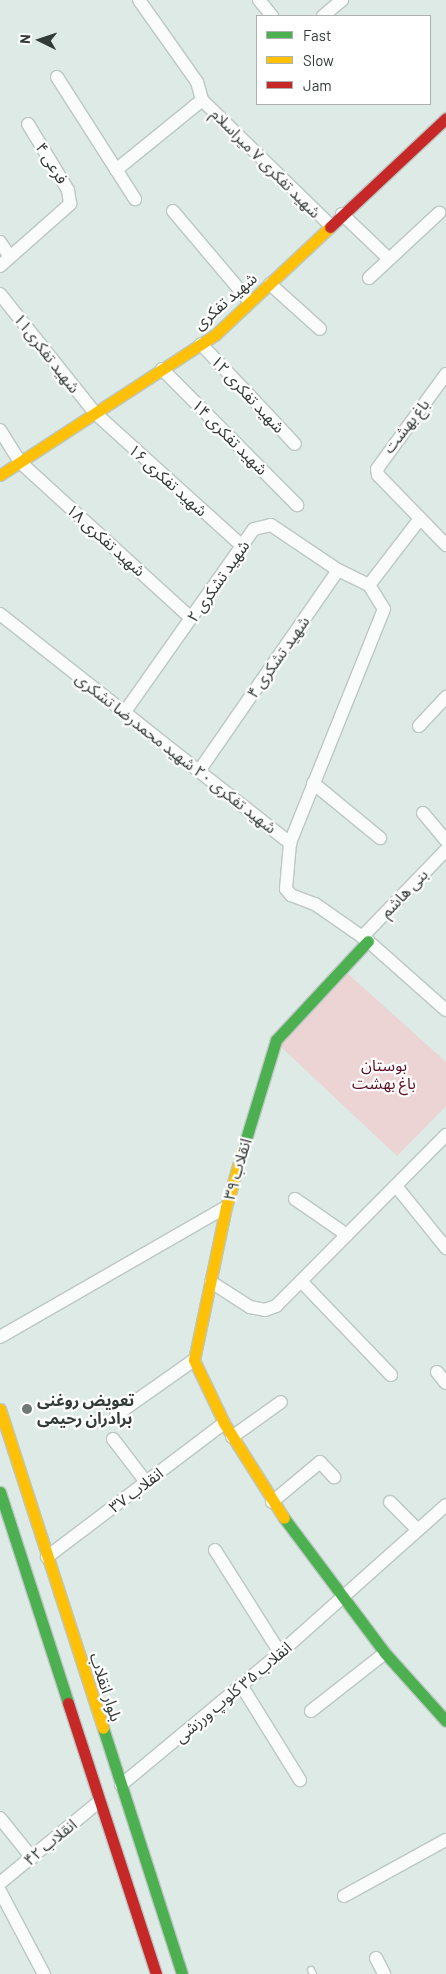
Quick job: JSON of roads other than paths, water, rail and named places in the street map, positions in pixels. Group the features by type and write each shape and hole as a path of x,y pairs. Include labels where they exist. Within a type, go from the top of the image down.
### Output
{"street":[{"name":"شهید تفکری ۷ میراسلام","path":"139,0 197,82 202,100 330,226"},
{"path":"259,0 271,15"},
{"path":"324,15 342,0"},
{"path":"57,76 135,199"},
{"name":"شهید تفکری ۷ میراسلام","path":"116,170 202,100"},
{"name":"شهید تفکری","path":"0,475 201,344 270,284 342,214 446,118"},
{"name":"فرعی ۴","path":"10,257 70,204 68,190 28,124"},
{"path":"173,211 250,302"},
{"path":"369,278 388,258 439,213"},
{"path":"342,214 388,258"},
{"path":"0,242 10,257 0,266"},
{"path":"270,284 320,328"},
{"name":"شهید تفکری۱۱","path":"0,294 95,413"},
{"name":"شهید تفکری ۱۲","path":"201,344 295,444"},
{"name":"شهید تفکری ۱۴","path":"162,369 297,505"},
{"name":"باغ بهشت","path":"446,374 376,468 378,476 419,520 446,545"},
{"name":"شهید تفکری ۱۶","path":"95,413 242,546"},
{"name":"شهید تفکری ۱۸","path":"0,430 20,462 191,618"},
{"path":"369,585 419,520"},
{"name":"شهید تشکری ۲","path":"124,713 254,529 271,525 338,570"},
{"path":"290,843 384,608 369,585 338,570"},
{"name":"شهید تشکری ۴","path":"199,771 338,570"},
{"name":"شهید تفکری ۲۰ شهید محمدرضا تشکری","path":"0,614 290,843 286,889 315,904 365,939"},
{"path":"419,726 446,697"},
{"path":"313,783 380,838"},
{"path":"424,813 446,840"},
{"name":"بنی هاشم","path":"365,939 446,850"},
{"path":"365,939 446,1010"},
{"name":"انقلاب ۳۹","path":"0,1337 226,1207 276,1040 365,939"},
{"path":"211,1282 250,1307 266,1310 276,1306 446,1135"},
{"path":"396,1186 446,1248"},
{"path":"295,1199 347,1235"},
{"path":"226,1207 194,1360 224,1424 272,1502 385,1653 446,1722"},
{"path":"301,1281 391,1375"},
{"path":"116,1416 194,1360"},
{"path":"437,1372 446,1383"},
{"path":"232,1437 281,1402"},
{"name":"بلوار انقلاب","path":"0,1409 182,1974"},
{"name":"انقلاب ۳۷","path":"47,1557 224,1424"},
{"path":"114,1439 146,1482"},
{"path":"272,1502 320,1462 334,1477"},
{"path":"1,1499 156,1974"},
{"path":"390,1502 416,1528"},
{"name":"انقلاب ۳۵ کلوپ ورزشی","path":"121,1785 280,1653 416,1528 446,1505"},
{"path":"215,1550 280,1653"},
{"path":"40,1616 54,1628 61,1626 64,1610"},
{"path":"58,1671 61,1650 73,1650 81,1664"},
{"path":"311,1711 385,1653"},
{"path":"241,1686 300,1780"},
{"name":"انقلاب ۴۲","path":"0,1883 100,1801"},
{"path":"0,1818 32,1858"},
{"path":"344,1896 446,1840"},
{"path":"0,1891 44,1974"},
{"path":"376,1958 384,1974"}],"place":[{"name":"تعویض روغنی برادران رحیمی","path":"27,1409"}],"park label":[{"name":"بوستان باغ بهشت","path":"384,1074"}]}
